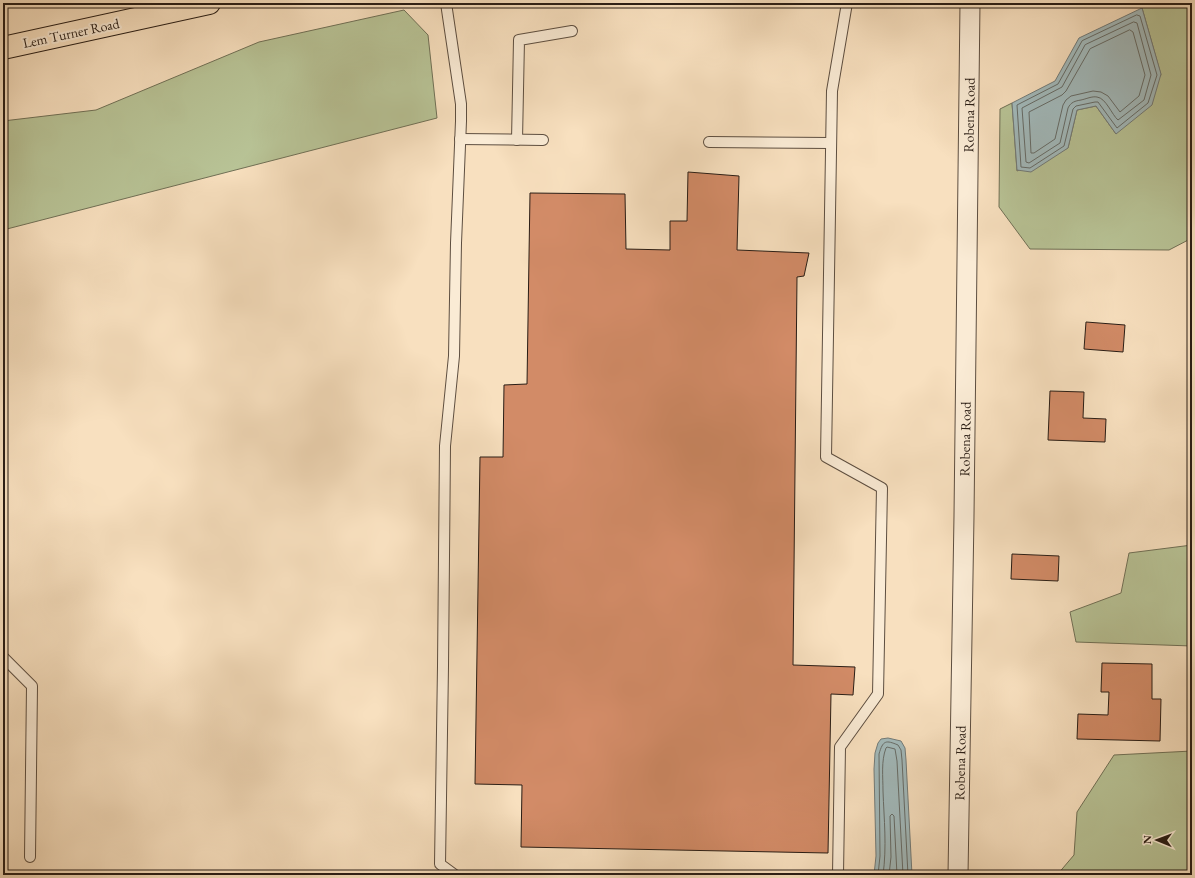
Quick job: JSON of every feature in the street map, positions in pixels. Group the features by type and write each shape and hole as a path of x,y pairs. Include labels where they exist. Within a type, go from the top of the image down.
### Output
{"main road":[{"name":"Lem Turner Road","path":"3,48 209,3"}],"street":[{"name":"Robena Road","path":"958,875 970,3"}],"lane":[{"path":"446,3 461,104 462,121 456,243 454,356 445,446 440,864 455,875"},
{"path":"838,875 840,746 878,694 882,488 826,457 832,90 847,3"},
{"path":"517,140 519,40 572,31"},
{"path":"460,139 543,140"},
{"path":"709,142 831,143"},
{"path":"3,657 32,686 30,857"}],"green space":[{"path":"1153,3 1192,3 1192,238 1169,250 1030,249 999,207 1000,109 1012,103 1017,171 1068,148 1077,110 1096,106 1116,134 1161,75 1142,8"},
{"path":"404,10 428,35 437,118 3,230 3,121 96,110 259,42"},
{"path":"1192,545 1192,646 1076,642 1070,612 1121,593 1129,553"},
{"path":"1192,751 1192,875 1057,875 1074,855 1077,812 1114,755"}],"water":[{"path":"1142,8 1161,74 1152,105 1116,134 1096,106 1077,110 1068,148 1031,172 1017,170 1012,103 1055,81 1079,38"},
{"path":"888,738 901,741 905,748 912,875 874,875 876,856 875,753 881,739"}],"building":[{"path":"1088,3 1099,3 1090,7"},
{"path":"688,172 739,176 737,250 809,253 804,276 797,277 793,665 855,667 853,695 831,694 828,853 521,847 522,785 475,784 480,457 503,457 504,385 527,384 530,193 625,194 626,249 670,250 670,221 687,221"},
{"path":"1086,322 1125,325 1123,352 1084,349"},
{"path":"1050,391 1084,392 1083,418 1106,419 1105,442 1048,440"},
{"path":"1012,554 1059,556 1058,581 1011,579"},
{"path":"1102,663 1152,664 1152,699 1161,699 1160,741 1077,739 1078,714 1108,715 1109,692 1101,692"}]}
